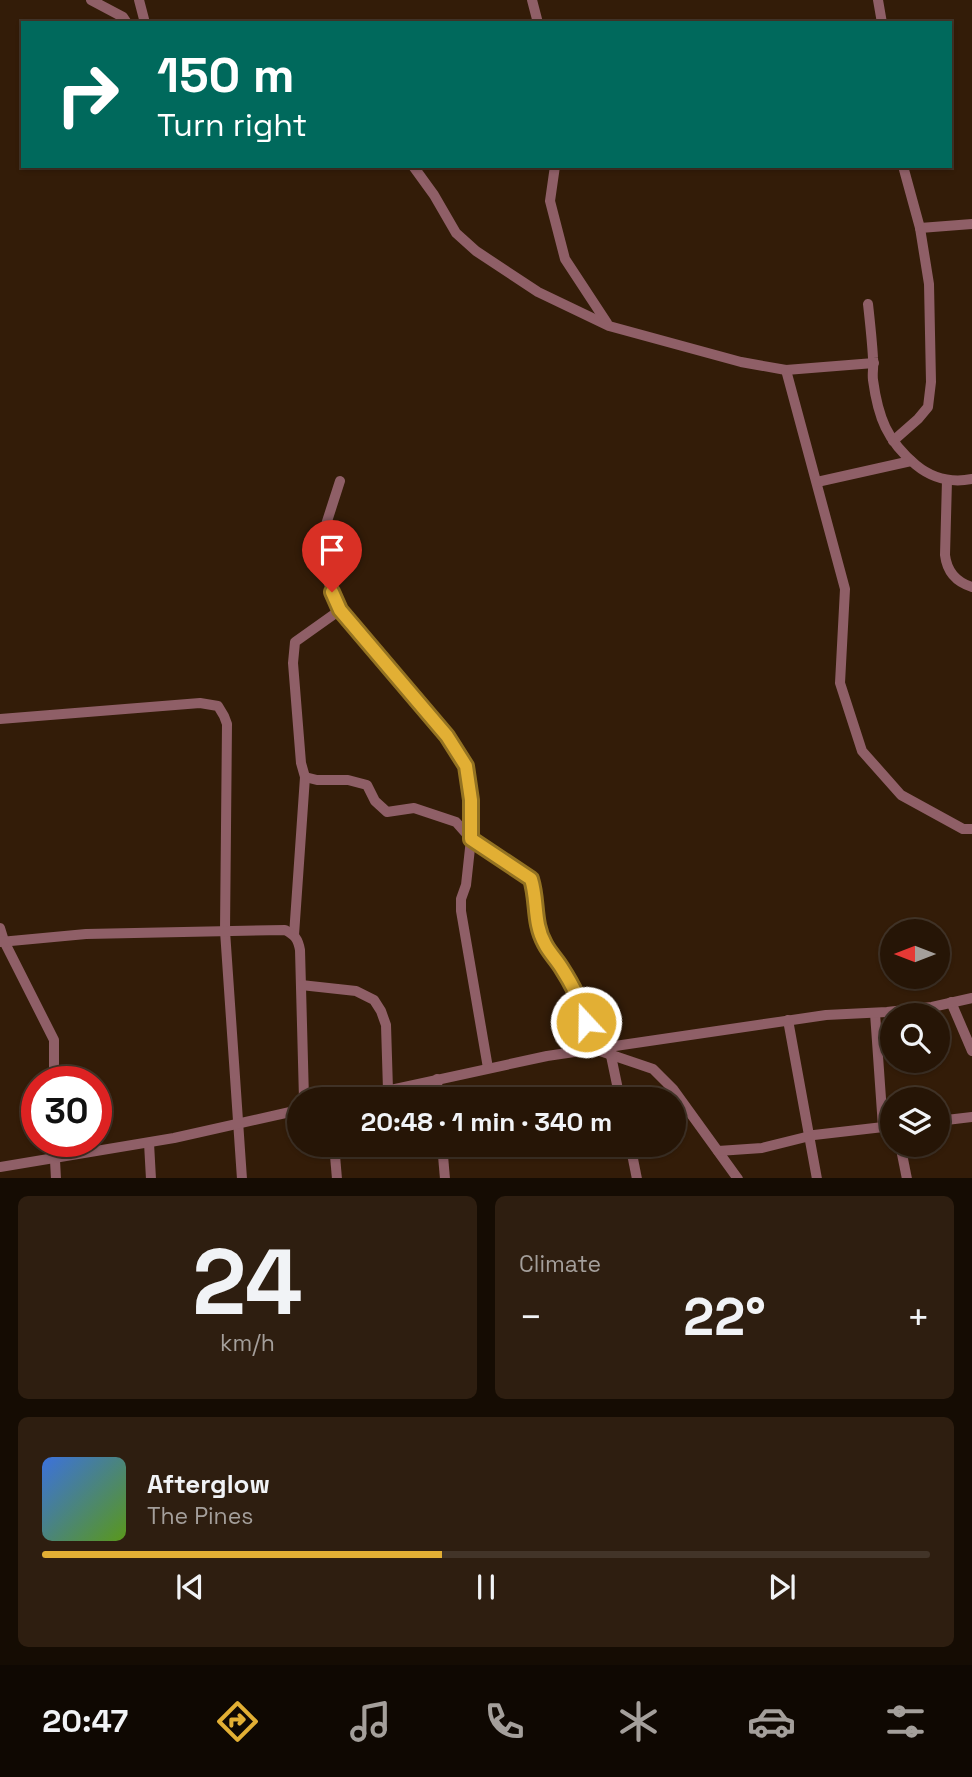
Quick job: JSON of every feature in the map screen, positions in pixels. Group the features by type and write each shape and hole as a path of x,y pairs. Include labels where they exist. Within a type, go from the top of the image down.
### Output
{"street":[{"path":"91,0 125,21"},
{"path":"144,21 139,2 154,0"},
{"path":"532,0 537,21"},
{"path":"878,0 882,21"},
{"path":"414,168 456,233 476,251 538,292 609,326 741,362 786,370 874,363"},
{"path":"555,168 550,201 565,258 609,326"},
{"path":"892,441 928,407 931,382 929,284 920,228 904,168"},
{"path":"920,228 972,224"},
{"path":"868,304 874,363 872,377 881,419 892,441 925,473 947,480 972,479"},
{"path":"786,370 845,589 840,683 862,751 901,795 963,829 972,830"},
{"path":"817,482 911,461"},
{"path":"947,480 946,563 957,581 972,587"},
{"path":"340,481 321,540 320,553 325,574 340,610 447,736 466,766 471,800 471,839 461,911 488,1068"},
{"path":"304,1087 300,950 295,935 304,777 293,663 295,642 340,610"},
{"path":"0,719 200,703 218,706 225,716 225,931 242,1178"},
{"path":"304,777 317,780 348,780 367,785 375,801 387,812 414,808 456,822 471,839 531,879 535,915 544,943 564,971 583,1006 590,1039 597,1050"},
{"path":"0,928 2,942 54,1040 54,1066"},
{"path":"2,942 86,934 285,930 295,935"},
{"path":"301,985 356,991 374,1000 386,1025 388,1087"},
{"path":"610,1052 788,1020 932,1007 972,998"},
{"path":"951,1002 972,1051"},
{"path":"876,1013 884,1087"},
{"path":"788,1020 817,1178"},
{"path":"401,1087 547,1056 597,1050 610,1052 653,1069 673,1089 718,1151 730,1173 738,1178"},
{"path":"610,1052 617,1087"},
{"path":"436,1079 437,1087"},
{"path":"0,1167 149,1143 287,1113"},
{"path":"950,1120 972,1118"},
{"path":"718,1151 762,1148 809,1136 880,1127"},
{"path":"149,1143 150,1178"},
{"path":"335,1157 337,1178"},
{"path":"443,1157 445,1178"},
{"path":"633,1157 637,1178"},
{"path":"902,1157 906,1178"},
{"path":"54,1158 56,1178"}],"route":[{"path":"332,592 340,610 447,736 466,766 471,800 471,839 531,879 535,915 544,943 564,971 583,1006 586,1022"}]}
